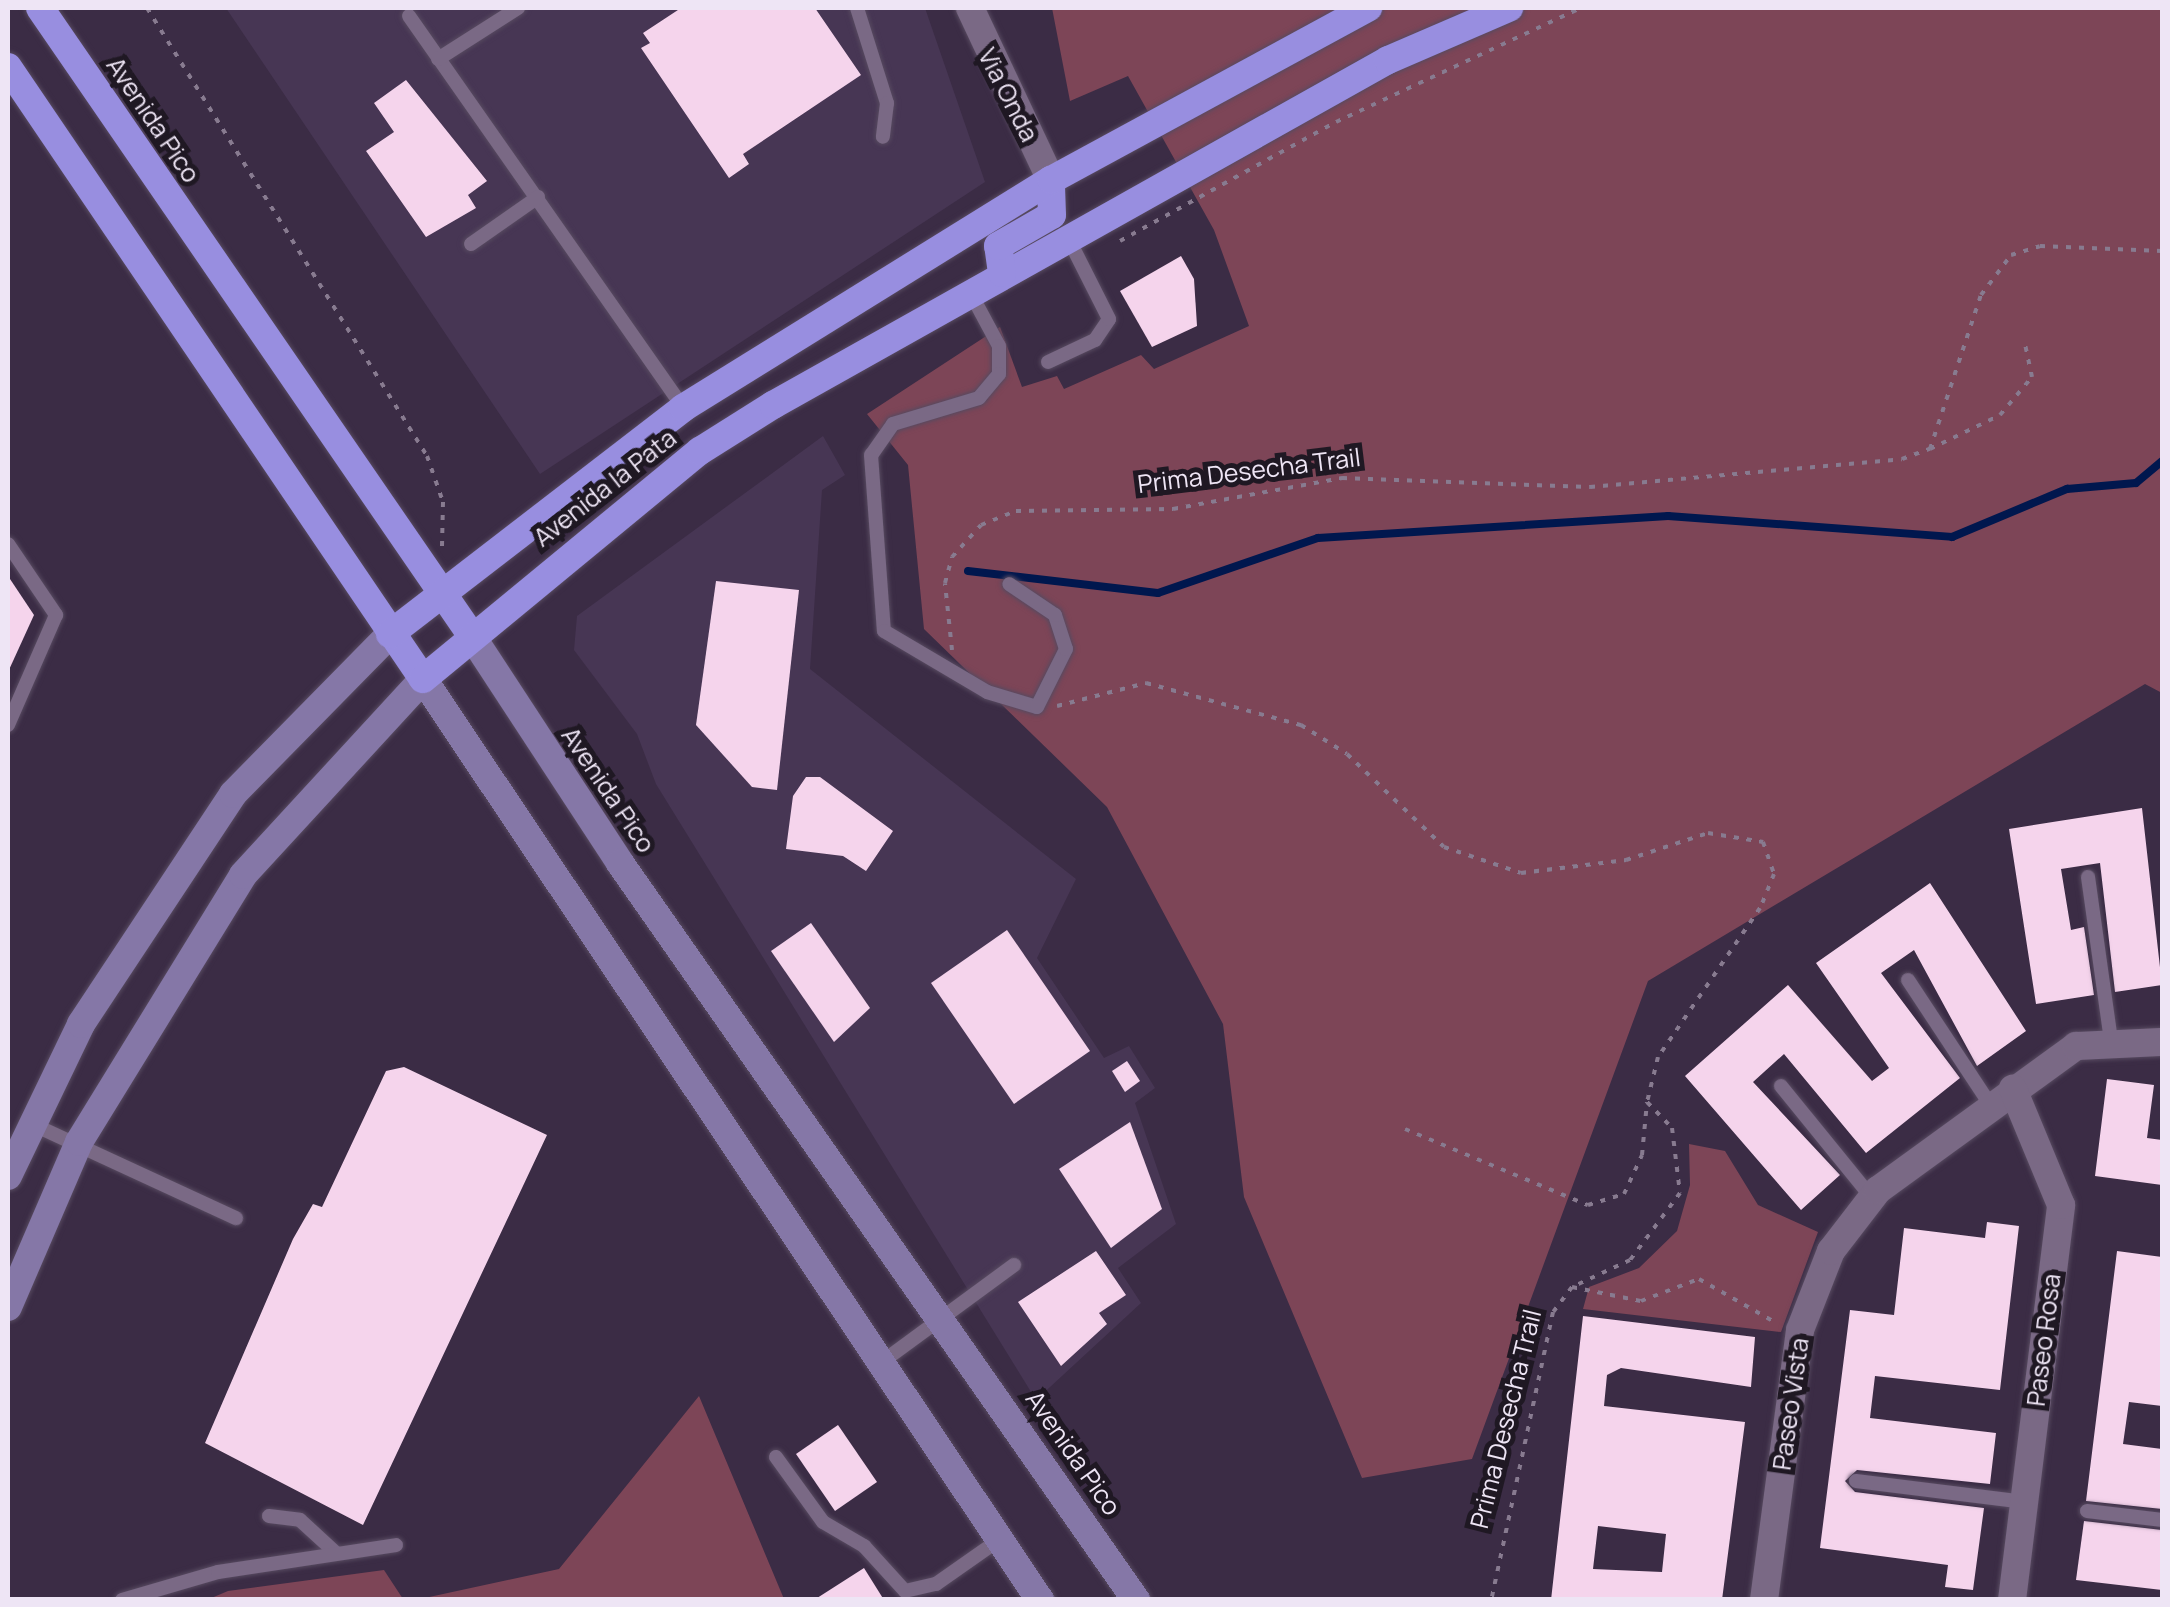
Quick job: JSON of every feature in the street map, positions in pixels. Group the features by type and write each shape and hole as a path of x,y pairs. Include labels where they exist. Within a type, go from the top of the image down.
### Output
{"highway":[{"name":"Avenida Pico","path":"40,8 469,632"},
{"name":"Avenida la Pata","path":"390,634 440,591 683,408 1051,180 1368,8"},
{"name":"Avenida la Pata","path":"423,678 469,632 700,451 970,292 1388,60 1510,8"},
{"path":"8,67 423,678"},
{"path":"1002,274 998,246 1052,215 1051,180"}],"main road":[{"name":"Avenida Pico","path":"469,632 620,863 1136,1600"},
{"name":"Avenida la Pata","path":"8,1176 30,1123 81,1024 233,794 390,634"},
{"name":"Avenida la Pata","path":"8,1307 78,1142 244,875 423,678"},
{"path":"423,678 1040,1600"}],"street":[{"name":"Via Onda","path":"970,8 1051,180"},
{"name":"Paseo Vista","path":"1764,1600 1800,1330 1830,1251 1872,1198 2076,1046 2111,1040 2162,1042"},
{"name":"Paseo Rosa","path":"2002,1098 2060,1204 2012,1600"}],"lane":[{"path":"438,59 518,8"},
{"path":"858,8 887,103 884,137"},
{"path":"409,16 683,408"},
{"path":"471,244 538,197"},
{"path":"1048,362 1104,331 1105,304 1067,237"},
{"path":"970,292 999,346 998,374 979,398 893,424 871,455 884,631 987,692 1037,707 1066,649 1055,615 1009,584"},
{"path":"8,544 56,616 8,726"},
{"path":"2088,877 2111,1040"},
{"path":"1908,980 2002,1098"},
{"path":"1781,1086 1872,1198"},
{"path":"30,1123 236,1218"},
{"path":"882,1362 1014,1265"},
{"path":"776,1457 823,1522 864,1546 905,1591 936,1584 1000,1539"},
{"path":"1856,1482 2024,1502"},
{"path":"2087,1511 2162,1520"},
{"path":"269,1516 300,1520 336,1553"},
{"path":"122,1600 336,1553 396,1546"}],"path":[{"path":"147,8 427,456 443,502 440,591"},
{"path":"1084,266 1336,122 1580,8"},
{"path":"1930,449 1981,295 2011,255 2040,246 2162,250"},
{"name":"Prima Desecha Trail","path":"954,657 945,632 952,557 982,525 1016,511 1173,509 1342,478 1698,481 1930,449 2000,415 2032,377 2024,340"},
{"path":"1037,707 1146,683 1301,724 1347,754 1444,847 1522,873 1626,860 1708,832 1763,842 1774,874 1760,908 1658,1058 1647,1102 1642,1154 1624,1194 1588,1205 1405,1129"},
{"name":"Prima Desecha Trail","path":"1491,1600 1553,1312 1572,1287 1630,1260 1680,1193 1672,1128 1647,1102"},
{"path":"1572,1287 1641,1301 1698,1278 1800,1330"}],"shaded area":[{"path":"226,8 925,8 985,182 540,474"},
{"path":"1052,8 2162,8 2162,693 2145,684 1648,981 1472,1459 1362,1478 1244,1197 1223,1024 1107,807 924,629 908,465 867,414 1000,327 1022,387 1057,376 1064,389 1141,355 1154,369 1249,326 1214,230 1128,76 1070,101"},
{"path":"823,436 845,475 822,490 810,669 1076,879 1037,958 1104,1058 1129,1046 1155,1088 1135,1103 1176,1224 1118,1268 1141,1303 1036,1400 656,784 637,734 574,650 577,616"},
{"path":"1689,1144 1725,1151 1758,1205 1818,1232 1781,1332 1583,1309 1589,1287 1639,1268 1677,1231 1690,1185"},
{"path":"699,1396 784,1599 420,1599 559,1569"},
{"path":"384,1570 403,1599 209,1599 228,1591"}],"building":[{"path":"681,8 815,8 861,75 743,154 749,164 729,178 641,48 650,43 643,33"},
{"path":"406,80 487,181 468,195 476,208 426,237 366,151 394,132 374,103"},
{"path":"1181,256 1194,279 1197,326 1152,347 1120,291"},
{"path":"8,576 34,615 8,672"},
{"path":"716,581 799,590 777,790 752,787 696,725"},
{"path":"806,777 820,777 893,831 866,871 843,856 786,849 793,796"},
{"path":"2142,808 2162,985 2115,992 2100,863 2061,869 2071,930 2084,927 2094,995 2036,1004 2009,829"},
{"path":"1930,883 2026,1031 1977,1066 1914,950 1881,973 1960,1078 1866,1153 1784,1054 1753,1082 1840,1175 1801,1210 1685,1076 1788,985 1872,1081 1889,1068 1816,963"},
{"path":"811,923 870,1008 834,1042 771,951"},
{"path":"1007,930 1090,1051 1014,1104 931,983"},
{"path":"1127,1061 1140,1081 1125,1092 1112,1071"},
{"path":"404,1067 547,1135 363,1525 205,1443 293,1239 313,1204 322,1207 386,1071"},
{"path":"2107,1079 2154,1085 2147,1138 2162,1140 2162,1185 2095,1176"},
{"path":"1130,1122 1162,1209 1111,1248 1059,1169"},
{"path":"1987,1222 2019,1226 2000,1390 1875,1376 1870,1418 1996,1433 1990,1484 1857,1470 1845,1481 1855,1492 1984,1508 1973,1590 1945,1587 1948,1565 1820,1548 1850,1310 1894,1315 1904,1228 1985,1238"},
{"path":"1096,1251 1126,1295 1099,1313 1107,1324 1061,1366 1018,1302"},
{"path":"2117,1251 2162,1257 2162,1406 2129,1402 2123,1444 2162,1449 2162,1509 2086,1501"},
{"path":"1583,1316 1755,1337 1751,1387 1621,1368 1607,1375 1604,1406 1745,1422 1722,1600 1551,1600","holes":["1598,1526 1666,1534 1662,1572 1593,1569"]},
{"path":"838,1425 877,1482 835,1511 796,1454"},
{"path":"2084,1521 2162,1530 2162,1590 2076,1580"},
{"path":"864,1568 884,1600 814,1600"}],"waterway":[{"path":"968,571 1158,593 1318,538 1668,516 1952,537 2067,489 2136,483 2162,461"}]}
